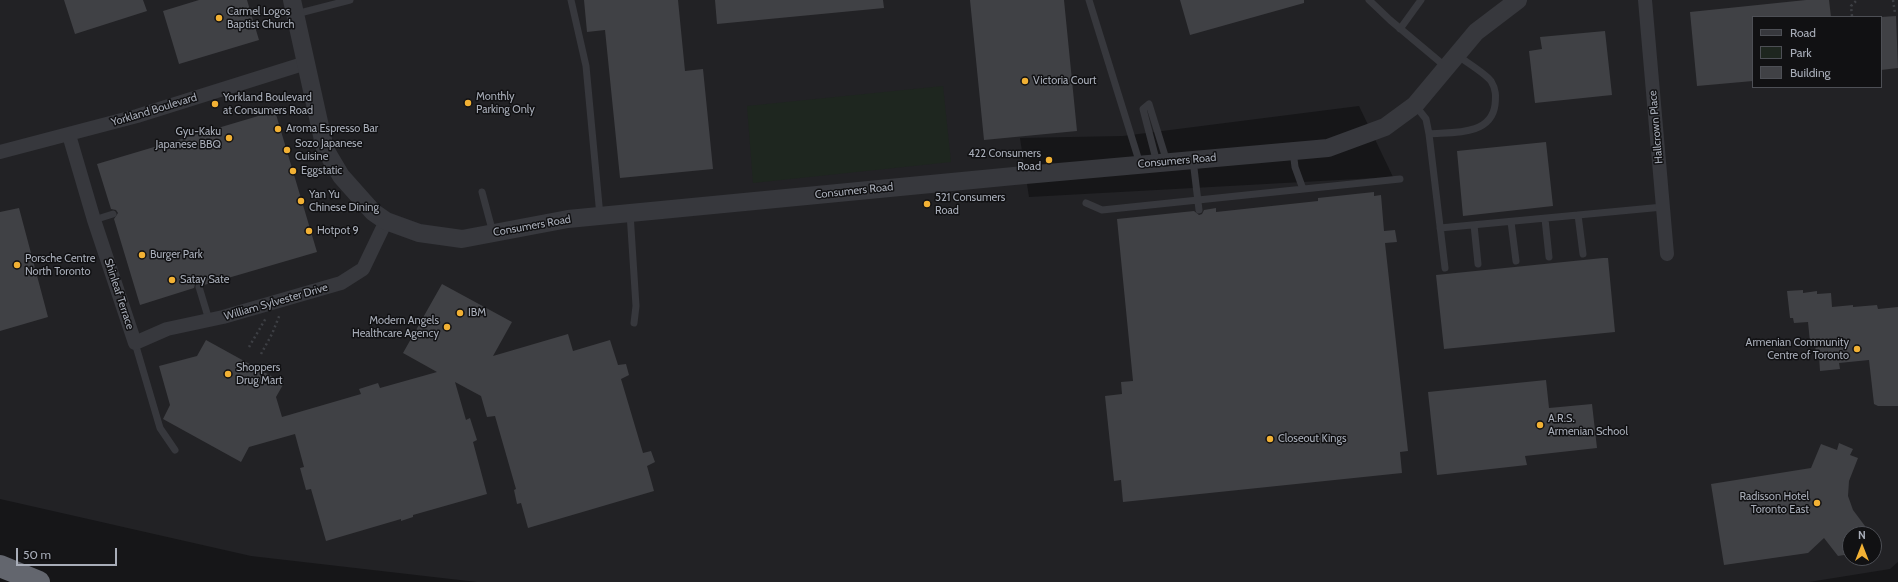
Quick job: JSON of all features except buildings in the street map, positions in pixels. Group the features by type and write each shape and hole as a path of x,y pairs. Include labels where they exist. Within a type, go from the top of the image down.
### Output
{"highway":[{"path":"0,566 39,582"}],"street":[{"name":"Consumers Road","path":"294,7 325,149 341,176 358,197 373,212 386,221 419,233 462,239 568,219 1328,148 1385,127 1415,105 1476,32 1518,0"},
{"name":"Hallcrown Place","path":"1645,0 1667,254"},
{"name":"Yorkland Boulevard","path":"0,152 137,116 306,63"},
{"name":"Shinleaf Terrace","path":"69,135 94,220 135,343"},
{"name":"William Sylvester Drive","path":"135,343 167,330 209,320 341,283 363,269 386,221"}],"lane":[{"path":"294,7 350,0"},
{"path":"571,0 586,66 600,216"},
{"path":"1089,0 1155,163"},
{"path":"1369,0 1400,29 1452,61 1490,80 1495,89 1494,111 1488,122 1470,131 1429,134"},
{"path":"1400,29 1421,0"},
{"path":"1149,104 1155,163 1143,109 1149,104"},
{"path":"1415,105 1426,120 1429,134 1445,268"},
{"path":"1293,151 1295,167 1303,189"},
{"path":"1193,160 1199,210"},
{"path":"1086,203 1102,210 1400,179"},
{"path":"482,192 493,233"},
{"path":"1440,228 1663,208"},
{"path":"630,213 636,306 634,322"},
{"path":"94,220 113,214"},
{"path":"1578,215 1583,254"},
{"path":"1545,218 1549,257"},
{"path":"1511,222 1516,261"},
{"path":"1474,225 1478,264"},
{"path":"199,287 209,320"},
{"name":"Shinleaf Terrace","path":"135,343 160,428 175,450"}],"path":[{"path":"1852,16 1851,6 1857,0"},
{"path":"1893,0 1895,13"},
{"path":"260,354 272,334 280,314"},
{"path":"249,347 266,318"}],"shaded area":[{"path":"0,0 1898,0 1898,562 1890,569 1809,582 477,582 251,556 0,499","holes":["1359,106 1393,177 1029,197 1020,138 1123,136"]}],"green space":[{"path":"943,86 951,162 753,183 747,106"}],"place":[{"name":"Carmel Logos Baptist Church","path":"219,18"},
{"name":"Victoria Court","path":"1025,81"},
{"name":"Monthly Parking Only","path":"468,103"},
{"name":"Yorkland Boulevard at Consumers Road","path":"215,104"},
{"name":"Aroma Espresso Bar","path":"278,129"},
{"name":"Gyu-Kaku Japanese BBQ","path":"229,138"},
{"name":"Sozo Japanese Cuisine","path":"287,150"},
{"name":"422 Consumers Road","path":"1049,160"},
{"name":"Eggstatic","path":"293,171"},
{"name":"Yan Yu Chinese Dining","path":"301,201"},
{"name":"521 Consumers Road","path":"927,204"},
{"name":"Hotpot 9","path":"309,231"},
{"name":"Burger Park","path":"142,255"},
{"name":"Porsche Centre North Toronto","path":"17,265"},
{"name":"Satay Sate","path":"172,280"},
{"name":"IBM","path":"460,313"},
{"name":"Modern Angels Healthcare Agency","path":"447,327"},
{"name":"Armenian Community Centre of Toronto","path":"1857,349"},
{"name":"Shoppers Drug Mart","path":"228,374"},
{"name":"A.R.S. Armenian School","path":"1540,425"},
{"name":"Closeout Kings","path":"1270,439"},
{"name":"Radisson Hotel Toronto East","path":"1817,503"}]}
